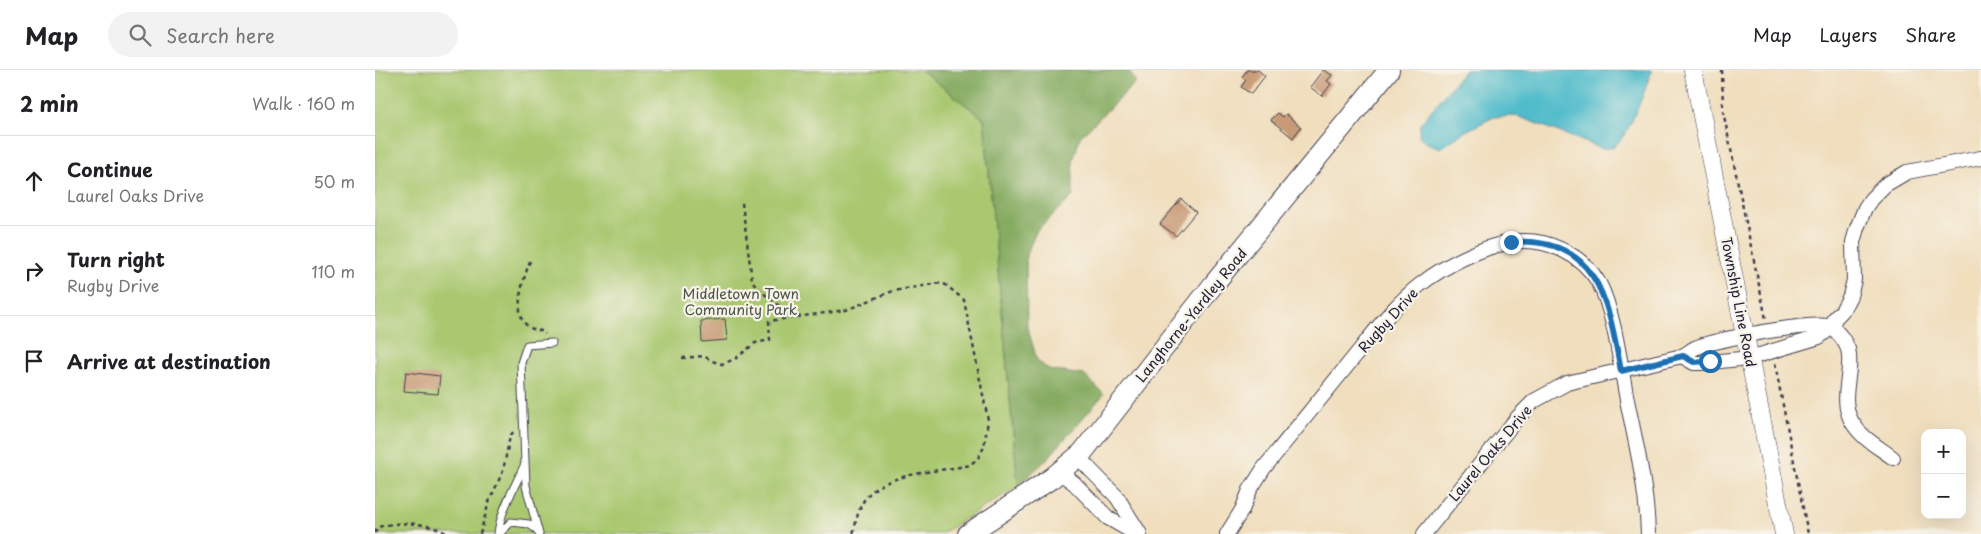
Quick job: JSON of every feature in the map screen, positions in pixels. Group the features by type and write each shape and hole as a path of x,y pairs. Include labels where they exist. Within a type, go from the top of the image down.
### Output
{"main road":[{"name":"Langhorne-Yardley Road","path":"969,534 1059,472 1077,456 1389,70"}],"street":[{"name":"Township Line Road","path":"1693,70 1785,534"},
{"path":"1893,458 1866,438 1852,422 1846,400 1848,351 1842,338 1832,327 1835,318 1842,311 1850,296 1854,280 1853,242 1857,228 1871,199 1895,178 1907,172 1981,158"},
{"name":"Rugby Drive","path":"1227,534 1242,510 1250,490 1265,468 1401,301 1437,272 1489,248 1511,242 1543,242 1568,252 1579,259 1599,284 1607,303 1645,491 1648,534"},
{"name":"Laurel Oaks Drive","path":"1424,534 1518,417 1534,401 1567,383 1683,356 1695,348 1745,335 1812,326 1827,325 1832,327"},
{"name":"Laurel Oaks Drive","path":"1683,356 1694,362 1701,363 1750,358 1819,338 1832,327"},
{"path":"1077,456 1117,496 1140,534"},
{"path":"1059,472 1074,483 1108,518 1136,534"}],"lane":[{"path":"538,532 526,486 521,363 527,345 552,343"},
{"path":"499,534 499,526 525,463"},
{"path":"499,534 511,522 529,524 538,532"}],"path":[{"path":"1722,70 1723,111 1769,332"},
{"path":"742,203 752,280 757,288 793,317"},
{"path":"530,261 523,281 520,317 524,324 533,330 543,331 552,343"},
{"path":"682,358 703,356 722,364 735,359 755,343 770,340 769,321 846,310 893,291 941,284 946,285 964,300 988,420 984,447 978,458 971,465 906,476 890,481 875,490 865,498 861,505 853,534"},
{"path":"1773,351 1808,534"},
{"path":"479,534 489,502 503,471 510,436 523,417"},
{"path":"375,533 378,527 391,523 423,524 448,534"}],"green space":[{"name":"Middletown Town Community Park","path":"375,70 921,70 984,119 1018,486 941,534 375,534"},
{"path":"921,70 1128,70 1136,82 1080,137 1073,161 1073,196 1037,230 1026,255 1027,326 1037,360 1049,370 1084,375 1104,394 1048,458 1018,486 984,119"}],"water":[{"path":"1465,70 1651,70 1651,72 1641,100 1626,132 1611,147 1603,149 1517,116 1494,117 1464,132 1440,148 1427,143 1419,136 1420,124"}],"building":[{"path":"1247,70 1258,70 1265,76 1251,94 1241,87 1246,80 1242,77"},
{"path":"1323,70 1332,75 1327,81 1331,84 1322,96 1310,87"},
{"path":"1278,113 1283,117 1286,114 1301,127 1293,138 1271,120"},
{"path":"1181,199 1196,212 1176,236 1160,224"},
{"path":"725,319 727,340 702,342 701,321"},
{"path":"406,372 440,376 438,394 404,391"}],"route":[{"path":"1511,242 1543,242 1568,252 1579,259 1590,271 1599,284 1607,303 1621,371 1683,356 1694,362 1710,361"}]}
